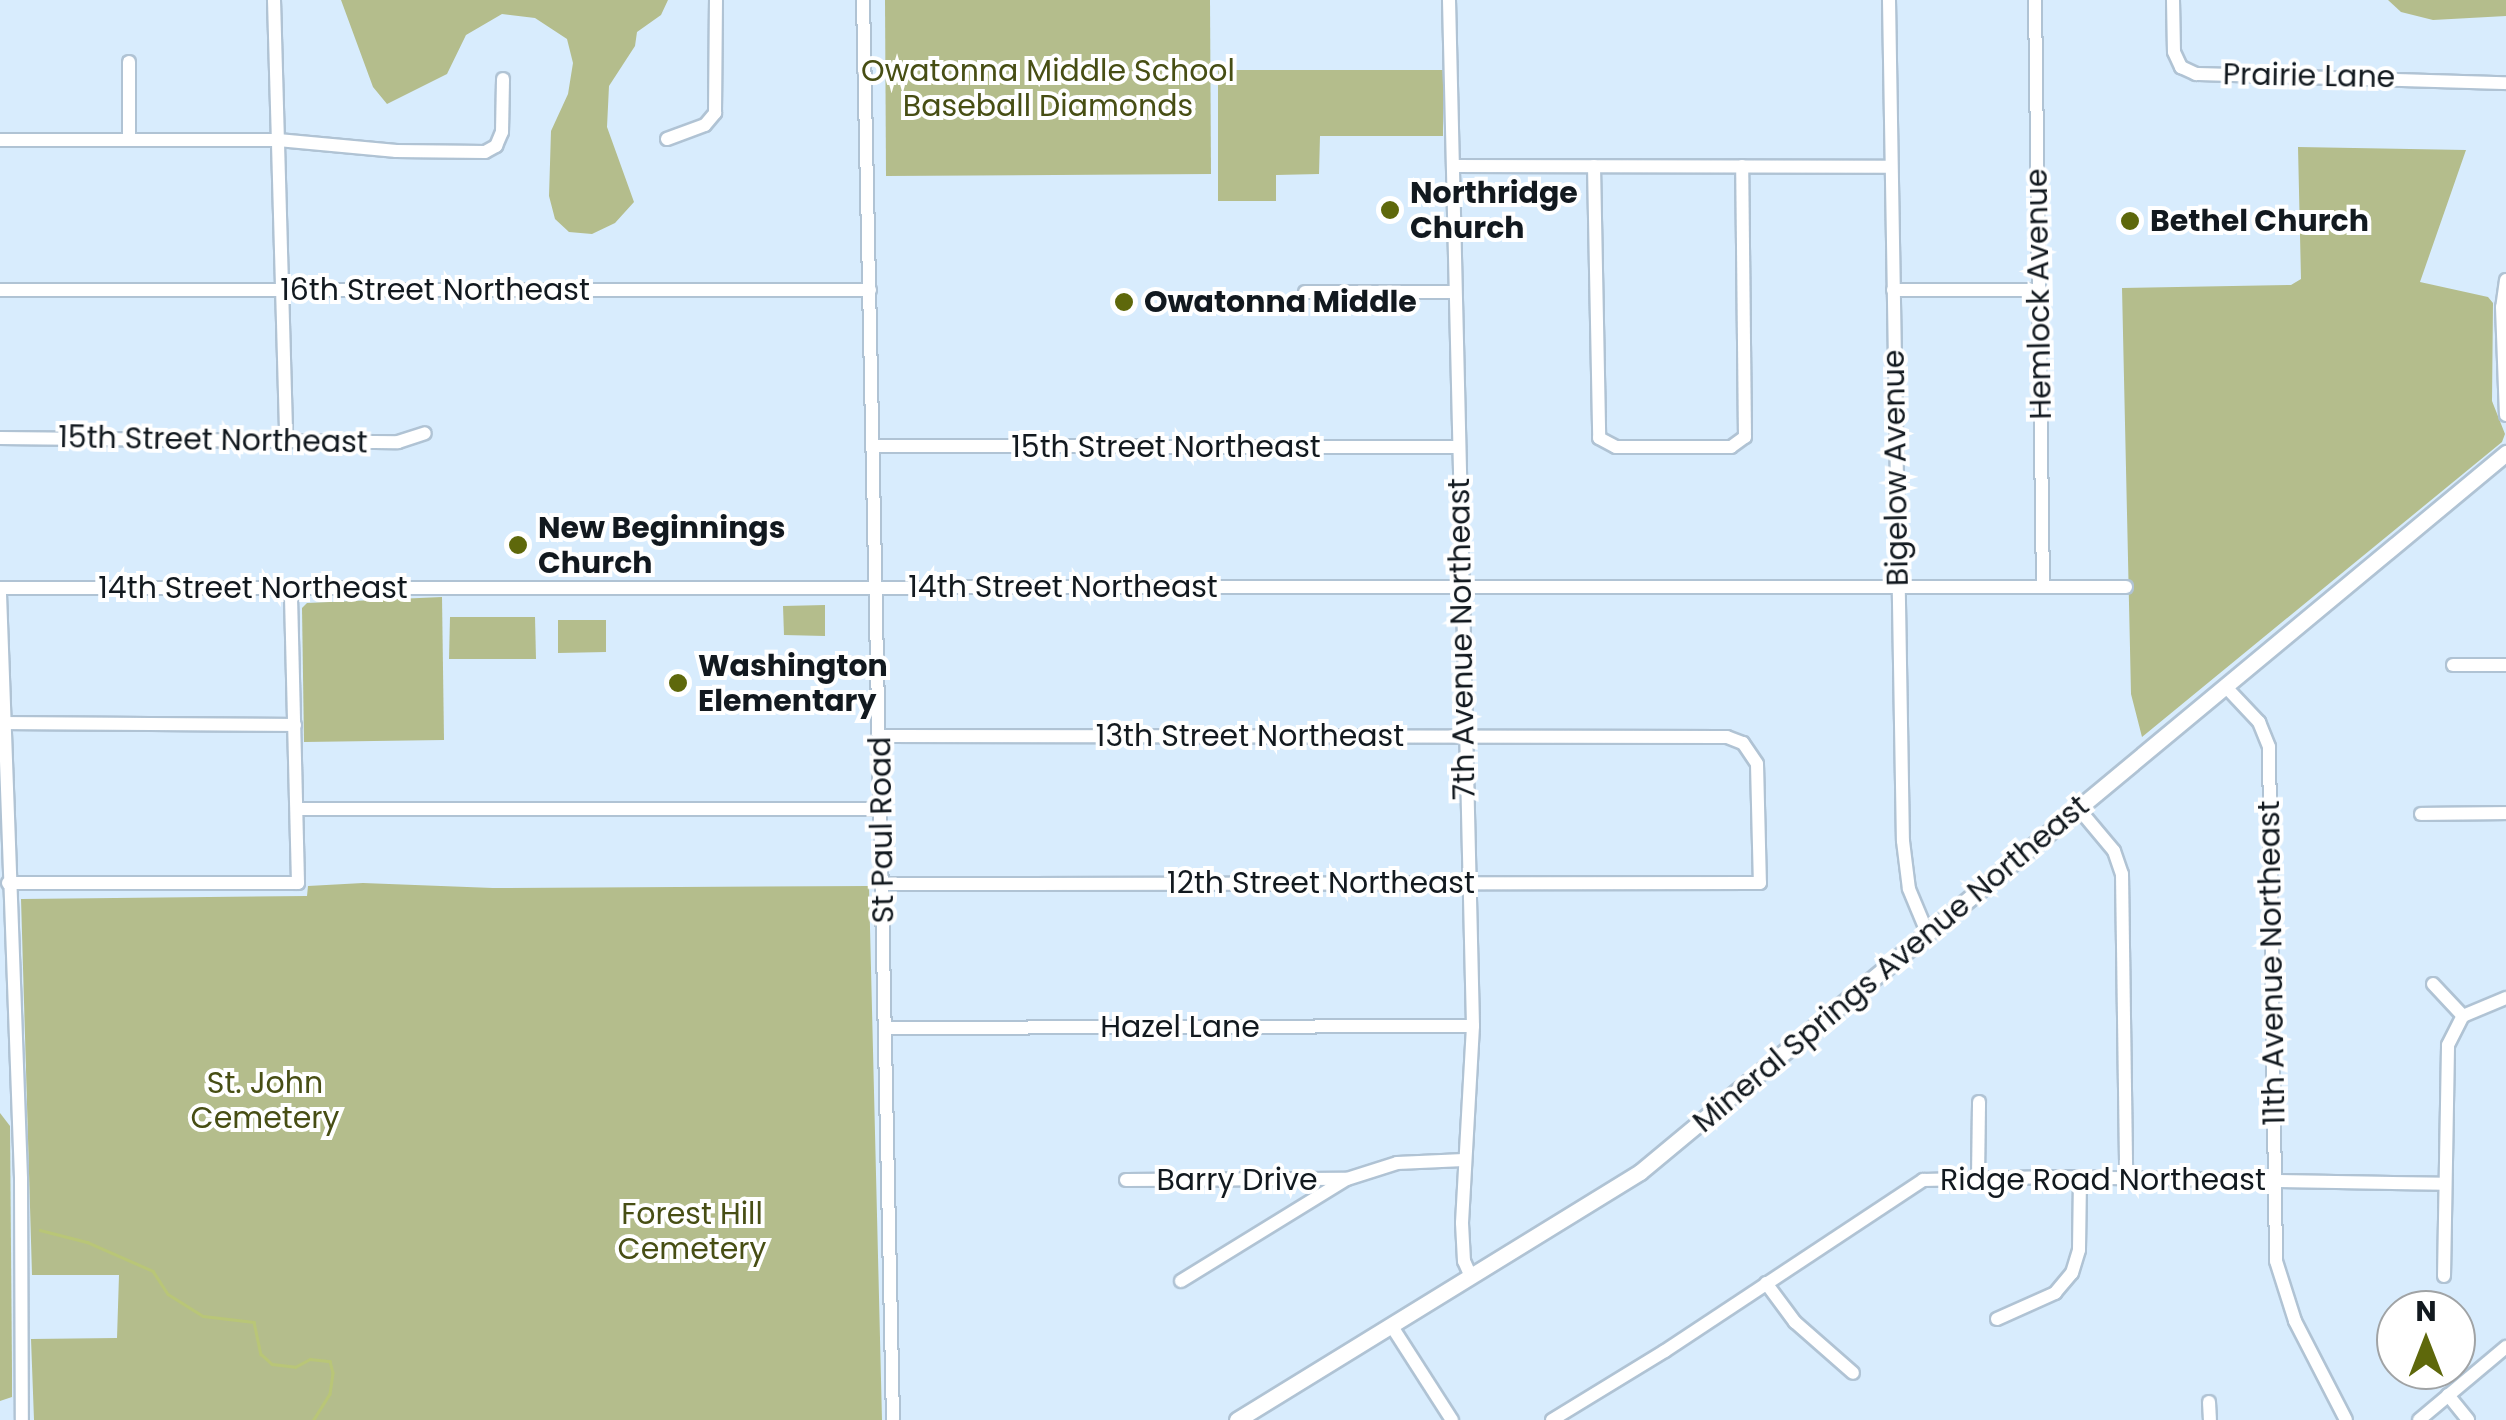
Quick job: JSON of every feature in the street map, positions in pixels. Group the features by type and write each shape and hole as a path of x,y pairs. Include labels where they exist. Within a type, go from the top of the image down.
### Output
{"main road":[{"name":"Mineral Springs Avenue Northeast","path":"1237,1420 1640,1172 2506,453"}],"street":[{"path":"274,0 286,438"},
{"path":"667,139 705,125 715,113 716,0"},
{"name":"St Paul Road","path":"863,0 893,1420"},
{"name":"7th Avenue Northeast","path":"1449,0 1473,1026 1463,1242 1471,1277"},
{"name":"Bigelow Avenue","path":"1889,0 1902,841 1908,889 1927,932"},
{"name":"Hemlock Avenue","path":"2035,0 2043,587"},
{"name":"Prairie Lane","path":"2173,0 2174,52 2181,66 2196,74 2506,83"},
{"path":"129,62 129,140"},
{"path":"0,140 278,140 396,151 484,152 496,146 502,132 503,79"},
{"path":"1453,166 1891,166"},
{"path":"1594,166 1600,438 1616,448 1731,447 1741,442 1746,430 1742,166"},
{"path":"2506,280 2502,307 2506,415"},
{"name":"16th Street Northeast","path":"0,290 870,290"},
{"path":"1893,290 2039,290"},
{"path":"1305,292 1455,292"},
{"name":"15th Street Northeast","path":"0,438 398,442 425,433"},
{"name":"15th Street Northeast","path":"873,446 1458,448"},
{"name":"14th Street Northeast","path":"0,591 2126,587"},
{"path":"8,883 298,883 291,588"},
{"path":"0,591 18,1107 22,1420"},
{"path":"2453,665 2506,665"},
{"name":"11th Avenue Northeast","path":"2226,686 2259,722 2269,747 2274,1240 2280,1282 2294,1321 2346,1420"},
{"path":"4,723 295,725"},
{"name":"13th Street Northeast","path":"880,736 1727,737 1739,740 1757,764 1760,883"},
{"path":"2078,808 2114,851 2122,874 2126,1178"},
{"path":"298,809 882,810"},
{"path":"2422,814 2506,813"},
{"name":"12th Street Northeast","path":"883,884 1760,883"},
{"path":"2433,984 2462,1016"},
{"path":"2444,1276 2448,1045 2462,1016 2506,998"},
{"name":"Hazel Lane","path":"886,1028 1473,1026"},
{"path":"1978,1177 1979,1102"},
{"path":"0,1107 18,1107"},
{"name":"Barry Drive","path":"1181,1281 1347,1179 1397,1163 1464,1160"},
{"path":"1997,1320 2055,1293 2072,1273 2079,1250 2080,1177"},
{"name":"Ridge Road Northeast","path":"1552,1420 1576,1414 1912,1185 1936,1178 2445,1184"},
{"name":"Barry Drive","path":"1126,1180 1347,1179"},
{"path":"1766,1283 1795,1322 1853,1373"},
{"path":"1392,1325 1452,1420"},
{"path":"2418,1420 2506,1346"},
{"path":"2448,1395 2468,1420"},
{"path":"2209,1402 2210,1420"}],"green space":[{"path":"341,0 668,0 661,15 637,32 635,46 609,86 607,127 634,202 615,223 592,234 569,232 555,219 549,196 551,131 568,94 573,63 567,39 535,18 502,14 466,35 447,74 387,104 373,87"},
{"name":"Owatonna Middle School Baseball Diamonds","path":"885,0 1210,0 1211,174 886,176"},
{"path":"2388,0 2506,0 2506,16 2433,20 2401,12"},
{"path":"1218,70 1443,70 1443,136 1320,136 1319,174 1276,175 1276,201 1218,201"},
{"path":"2298,147 2466,150 2420,282 2488,297 2493,303 2492,401 2505,434 2502,442 2142,737 2131,694 2122,288 2291,285 2301,279"},
{"path":"442,597 444,740 304,742 302,608 307,603"},
{"path":"825,605 825,636 784,635 783,606"},
{"path":"450,617 535,617 536,659 449,659"},
{"path":"558,620 606,620 606,652 558,653"},
{"path":"363,883 493,888 869,886 882,1420 34,1420 31,1339 117,1338 119,1275 32,1275 21,899 307,896 308,886"},
{"path":"0,1113 10,1126 12,1397 0,1401"}],"waterway":[{"path":"40,1230 87,1242 153,1271 168,1294 203,1316 254,1322 261,1354 272,1364 295,1367 310,1359 330,1361 330,1394 314,1420"}],"place":[{"name":"Northridge Church","path":"1390,210"},
{"name":"Bethel Church","path":"2130,221"},
{"name":"Owatonna Middle","path":"1124,302"},
{"name":"New Beginnings Church","path":"518,545"},
{"name":"Washington Elementary","path":"678,683"}],"park label":[{"name":"St. John Cemetery","path":"265,1100"},
{"name":"Forest Hill Cemetery","path":"692,1231"}]}
